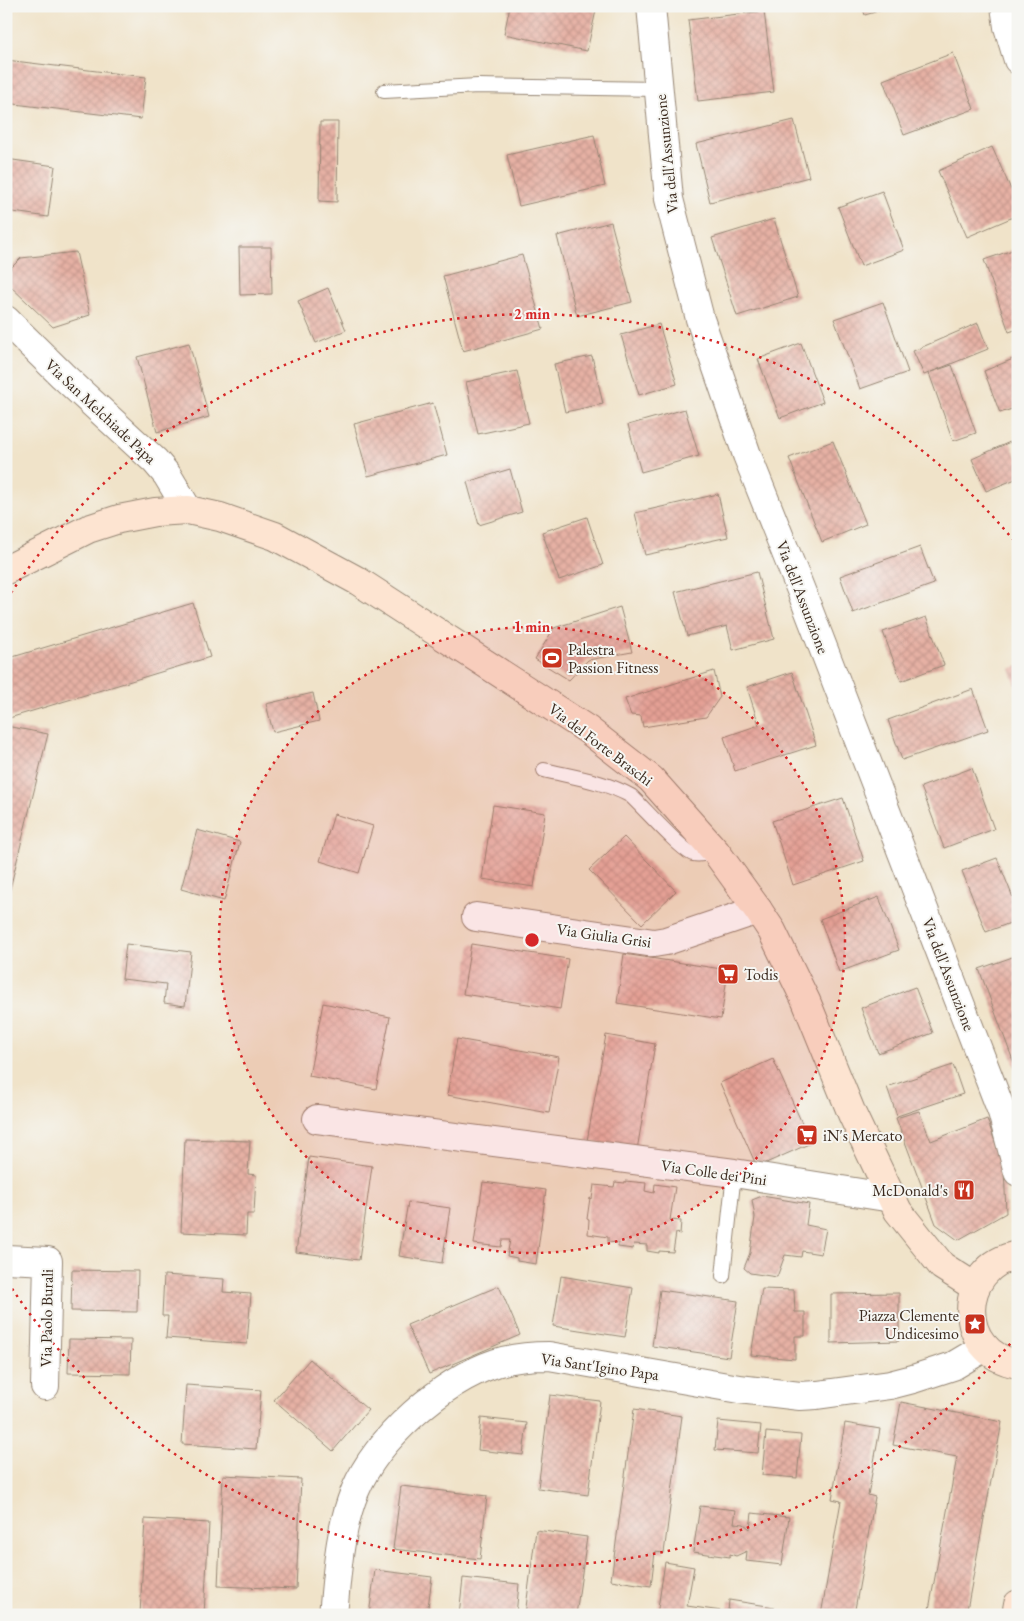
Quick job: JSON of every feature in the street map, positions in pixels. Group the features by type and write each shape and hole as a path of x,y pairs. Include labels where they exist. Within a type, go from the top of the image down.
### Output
{"street":[{"name":"Via dell'Assunzione","path":"652,6 668,200 700,319 747,455 806,602 1002,1112 1018,1172"},
{"path":"1010,19 1018,60"},
{"name":"Via San Melchiade Papa","path":"6,320 155,461 167,475 188,510"},
{"name":"Via del Forte Braschi","path":"6,570 66,539 102,524 155,512 188,510 243,524 296,546 366,586 588,730 646,775 716,852 758,910 772,931 806,1001 852,1114 905,1221 942,1266 975,1287"},
{"name":"Via Giulia Grisi","path":"476,917 654,943 666,941 758,910"},
{"name":"Via Colle dei Pini","path":"317,1119 734,1173 892,1198"},
{"path":"1018,1255 1004,1258 989,1268 975,1287 970,1303 972,1324 977,1336 985,1347 996,1356 1018,1364"},
{"name":"Via Paolo Burali","path":"6,1259 48,1261 45,1386"},
{"name":"Via Sant'Igino Papa","path":"333,1615 344,1532 355,1490 365,1471 383,1446 405,1422 439,1394 475,1371 514,1358 549,1356 570,1358 760,1392 800,1396 890,1385 913,1379 953,1366 985,1347"},
{"path":"1016,1615 1018,1604"}],"lane":[{"path":"384,91 478,86 659,90"},
{"path":"544,770 622,791 631,796 688,852 700,855 716,852"},
{"path":"723,1276 734,1173"}],"building":[{"path":"510,6 597,6 587,51 504,34"},
{"path":"862,6 892,6 892,7 865,15"},
{"path":"764,11 774,92 698,101 688,20"},
{"path":"953,53 974,109 904,135 883,80"},
{"path":"6,60 146,77 141,119 6,103"},
{"path":"794,120 809,177 710,202 696,144"},
{"path":"320,122 338,122 337,202 319,201"},
{"path":"594,135 605,186 519,206 507,155"},
{"path":"992,147 1018,205 1018,215 967,237 938,171"},
{"path":"6,159 55,166 48,217 6,211"},
{"path":"882,191 904,250 861,266 838,207"},
{"path":"774,219 798,297 737,316 712,238"},
{"path":"611,222 632,302 577,316 557,236"},
{"path":"239,247 271,247 272,294 240,295"},
{"path":"1018,248 1018,329 1009,332 984,260"},
{"path":"76,252 90,315 53,327 6,282 6,273 21,258"},
{"path":"522,255 543,329 463,351 443,276"},
{"path":"328,288 346,330 316,343 298,301"},
{"path":"883,302 908,372 860,389 834,319"},
{"path":"978,323 988,349 931,372 952,365 976,433 953,441 929,373 924,375 913,351"},
{"path":"659,324 677,384 639,395 621,335"},
{"path":"189,343 209,417 157,432 137,357"},
{"path":"801,343 823,402 780,418 758,359"},
{"path":"592,356 603,404 565,412 554,364"},
{"path":"1018,357 1018,407 1000,413 984,371"},
{"path":"517,371 529,423 478,434 466,382"},
{"path":"433,403 447,455 368,476 354,424"},
{"path":"685,409 699,456 641,472 628,425"},
{"path":"833,441 866,524 822,542 789,458"},
{"path":"1010,442 1018,459 1018,478 986,491 972,459"},
{"path":"510,469 522,512 479,525 467,482"},
{"path":"718,494 728,537 645,555 635,513"},
{"path":"587,517 603,565 559,580 542,532"},
{"path":"920,547 934,584 853,613 840,576"},
{"path":"757,572 774,639 733,650 727,626 687,636 675,592"},
{"path":"193,603 210,657 6,719 6,659"},
{"path":"620,607 632,652 588,660 569,680 535,659 554,628"},
{"path":"926,617 944,665 901,681 883,632"},
{"path":"1018,666 1018,691 1010,669"},
{"path":"714,671 720,697 706,717 643,727 641,716 631,715 625,699"},
{"path":"792,672 816,745 735,771 724,737 759,725 747,687"},
{"path":"973,689 988,730 902,760 888,720"},
{"path":"313,693 319,721 273,732 266,704"},
{"path":"6,726 48,734 7,901 6,901"},
{"path":"972,768 994,829 944,848 921,787"},
{"path":"843,798 864,861 793,885 772,821"},
{"path":"493,805 545,813 534,887 482,879"},
{"path":"334,814 373,826 359,873 320,861"},
{"path":"197,830 240,842 224,901 181,889"},
{"path":"624,837 676,891 642,924 589,870"},
{"path":"997,858 1018,910 1018,920 986,932 962,871"},
{"path":"879,897 899,950 839,972 820,919"},
{"path":"126,944 191,952 185,1006 164,1003 166,984 122,979"},
{"path":"471,944 568,959 560,1009 463,994"},
{"path":"624,954 728,970 721,1019 617,1003"},
{"path":"1018,955 1018,1074 979,969"},
{"path":"915,987 933,1033 878,1053 861,1008"},
{"path":"323,1003 390,1017 376,1089 309,1076"},
{"path":"606,1035 655,1044 637,1150 587,1141"},
{"path":"457,1039 559,1057 549,1113 447,1095"},
{"path":"773,1059 811,1143 757,1167 720,1083"},
{"path":"953,1065 963,1094 897,1116 887,1087"},
{"name":"McDonald's","path":"919,1111 931,1141 987,1119 1004,1167 1006,1213 958,1240 936,1224 896,1118"},
{"path":"185,1139 250,1141 248,1174 256,1175 254,1214 247,1214 246,1235 181,1232"},
{"path":"309,1157 372,1166 359,1260 296,1252"},
{"path":"625,1181 646,1183 645,1191 654,1193 655,1184 675,1187 670,1220 681,1221 680,1234 676,1233 673,1252 659,1251 659,1253 647,1251 647,1245 634,1244 633,1249 618,1247 618,1243 608,1242 608,1237 588,1234 589,1220 587,1219 594,1185 614,1187 615,1182 625,1183"},
{"path":"483,1182 546,1190 536,1264 517,1261 517,1258 507,1256 510,1240 502,1240 501,1247 474,1244"},
{"path":"762,1196 809,1204 806,1225 826,1229 821,1254 802,1251 801,1257 785,1255 777,1277 750,1273 744,1268 750,1253 755,1217 752,1200"},
{"path":"408,1202 450,1208 442,1263 399,1256"},
{"path":"72,1270 138,1271 137,1312 71,1311"},
{"path":"164,1275 224,1279 223,1292 251,1294 247,1344 166,1338 168,1316 162,1316"},
{"path":"561,1276 633,1288 625,1337 553,1326"},
{"path":"499,1286 520,1335 429,1374 407,1325"},
{"path":"762,1289 794,1290 795,1312 805,1312 805,1336 795,1336 795,1359 751,1355"},
{"path":"660,1290 738,1301 729,1357 652,1346"},
{"path":"899,1293 899,1341 831,1343 831,1294"},
{"path":"69,1339 131,1340 130,1374 68,1373"},
{"path":"310,1359 368,1410 333,1451 274,1400"},
{"path":"186,1385 261,1390 256,1449 182,1444"},
{"path":"550,1395 600,1401 588,1495 538,1488"},
{"path":"901,1402 1002,1422 966,1615 928,1615 957,1457 893,1445"},
{"path":"634,1409 682,1416 664,1553 655,1552 651,1586 611,1580"},
{"path":"481,1418 527,1423 523,1455 478,1450"},
{"path":"718,1421 761,1425 758,1453 715,1450"},
{"path":"845,1423 880,1429 868,1495 875,1497 854,1615 821,1615 841,1501 832,1499"},
{"path":"766,1432 801,1435 797,1478 762,1475"},
{"path":"223,1475 301,1479 296,1589 218,1586"},
{"path":"401,1486 487,1496 480,1559 393,1549"},
{"path":"700,1506 736,1510 734,1523 744,1524 750,1529 752,1513 789,1517 782,1565 746,1561 747,1551 736,1556 730,1554 730,1557 693,1552"},
{"path":"145,1519 209,1523 204,1615 140,1615"},
{"path":"536,1530 587,1537 576,1615 525,1615"},
{"path":"665,1562 694,1567 687,1606 728,1612 729,1600 774,1607 773,1615 657,1615"},
{"path":"375,1570 432,1577 427,1615 369,1615"},
{"path":"463,1578 519,1584 516,1615 459,1615"}],"place":[{"name":"Palestra Passion Fitness","path":"552,658"},
{"name":"Todis","path":"728,974"},
{"name":"iN's Mercato","path":"807,1135"},
{"name":"McDonald's","path":"964,1190"},
{"name":"Piazza Clemente Undicesimo","path":"975,1324"}]}
